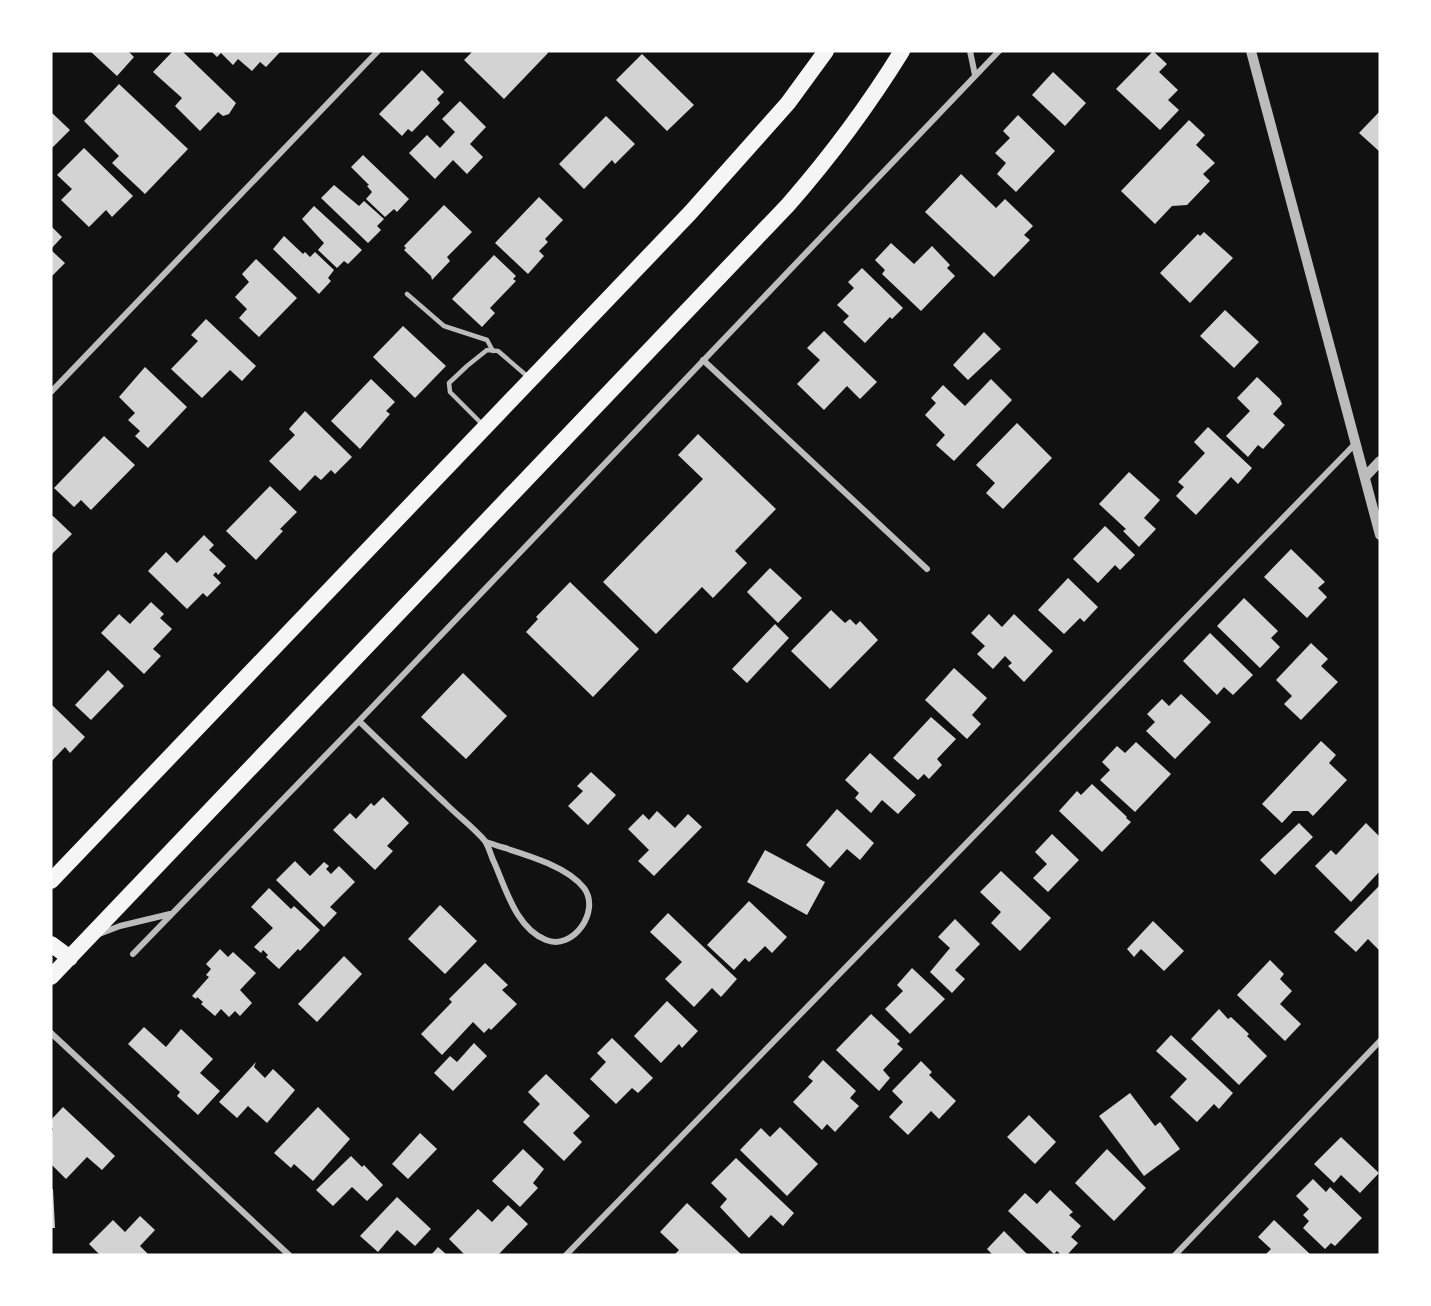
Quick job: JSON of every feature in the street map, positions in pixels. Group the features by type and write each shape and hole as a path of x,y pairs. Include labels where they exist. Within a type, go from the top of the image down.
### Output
{"highway":[{"path":"51,881 532,380 756,141 788,103 826,51"},
{"path":"51,977 788,205 819,170 851,128 902,51"},
{"path":"51,944 70,958"}],"street":[{"path":"51,392 378,51"},
{"path":"970,51 975,75"},
{"path":"133,954 359,721 999,51"},
{"path":"1251,51 1354,445 1380,535"},
{"path":"704,360 927,569"},
{"path":"566,1255 1354,445"},
{"path":"1365,477 1380,461"},
{"path":"359,721 486,842 524,924 548,941 564,941 574,934 590,908 588,895 583,888 566,874 551,866 486,842"},
{"path":"86,940 120,926 173,913"},
{"path":"51,1033 289,1255"},
{"path":"1175,1255 1380,1041"}],"lane":[{"path":"407,294 444,326 487,340 493,351"},
{"path":"486,428 450,392 449,383 487,350 498,351 532,380"}],"building":[{"path":"90,51 128,51 134,57 117,76"},
{"path":"173,51 182,51 236,103 229,114 223,116 218,112 200,131 175,106 182,98 153,72"},
{"path":"211,51 281,51 266,67 260,62 252,71 238,59 233,65 221,53 217,57"},
{"path":"473,51 547,51 548,53 504,99 464,60"},
{"path":"1153,51 1167,64 1159,72 1178,90 1168,100 1179,110 1160,130 1116,89"},
{"path":"642,54 694,105 667,131 616,80"},
{"path":"422,70 444,92 437,99 440,103 412,132 408,129 402,136 379,114"},
{"path":"1053,72 1086,103 1065,126 1032,95"},
{"path":"119,84 188,149 145,194 112,163 119,156 84,121"},
{"path":"460,101 486,127 470,144 483,157 467,174 453,160 435,179 409,153 427,135 440,148 455,132 442,119"},
{"path":"1380,111 1380,152 1359,133"},
{"path":"51,112 70,130 51,149"},
{"path":"1018,115 1055,151 1016,192 997,174 1006,163 995,153 1010,138 1003,131"},
{"path":"606,116 635,144 615,164 612,160 584,189 559,164"},
{"path":"1189,120 1205,135 1196,145 1215,163 1203,174 1210,181 1187,205 1172,206 1155,224 1121,191"},
{"path":"84,148 133,196 112,217 106,210 89,227 61,200 72,189 57,175"},
{"path":"363,155 409,199 397,212 394,209 385,217 366,199 372,192 367,186 369,185 351,167"},
{"path":"961,174 996,208 1005,199 1033,226 1024,235 1030,240 994,277 925,212"},
{"path":"334,185 359,206 364,201 384,219 377,226 381,230 368,243 321,198"},
{"path":"539,197 563,220 545,239 548,242 539,251 544,256 528,274 495,243"},
{"path":"444,205 472,232 447,257 450,261 432,280 431,276 404,250 406,248 404,246"},
{"path":"314,206 362,250 348,264 344,261 337,268 318,250 324,243 302,219"},
{"path":"51,226 62,237 51,249"},
{"path":"1204,232 1233,258 1190,303 1160,273 1198,234 1200,236"},
{"path":"284,236 303,254 305,252 310,257 315,252 334,270 328,278 331,281 319,294 273,249"},
{"path":"891,243 914,264 932,246 950,265 947,268 955,276 921,311 882,274 885,270 875,260"},
{"path":"51,250 65,263 51,277"},
{"path":"494,255 516,276 513,279 516,281 490,308 495,313 482,327 452,299"},
{"path":"256,259 297,298 259,337 239,318 247,309 235,297 249,282 242,274"},
{"path":"862,268 903,308 892,319 890,317 865,343 843,322 849,316 837,305 854,288 848,282"},
{"path":"1225,310 1259,342 1234,368 1200,336"},
{"path":"206,319 256,366 242,381 230,370 202,398 171,369 198,341 191,335"},
{"path":"403,326 446,366 415,398 373,357"},
{"path":"824,331 877,382 860,399 847,386 824,410 797,384 820,360 807,348"},
{"path":"984,332 1001,349 968,380 953,365"},
{"path":"145,367 187,407 148,448 135,436 140,431 128,420 135,413 119,397"},
{"path":"1257,377 1280,399 1282,404 1273,414 1285,425 1263,449 1258,445 1248,457 1226,436 1250,411 1237,398"},
{"path":"371,379 395,402 386,411 390,414 360,449 331,421"},
{"path":"991,379 1012,400 954,461 936,445 945,435 925,415 936,403 931,398 943,385 965,406"},
{"path":"305,411 352,457 335,474 331,470 321,480 315,475 300,491 269,461 295,435 289,429"},
{"path":"1017,423 1052,458 1003,509 986,493 995,483 976,465"},
{"path":"1208,427 1252,468 1238,484 1231,477 1196,515 1176,496 1184,487 1178,482 1205,453 1194,442"},
{"path":"698,434 776,509 735,551 747,563 713,598 702,587 656,634 603,582 703,479 678,455"},
{"path":"104,436 135,465 91,510 81,500 74,507 54,488"},
{"path":"1129,472 1160,500 1144,518 1156,529 1139,547 1123,531 1126,529 1099,504"},
{"path":"270,486 297,512 280,529 283,531 256,560 226,531"},
{"path":"53,516 72,534 51,555 51,517"},
{"path":"1105,526 1135,555 1120,570 1115,565 1098,583 1073,559"},
{"path":"204,535 214,545 209,550 226,566 218,575 216,572 213,575 221,583 207,597 203,593 187,609 148,571 166,552 177,563"},
{"path":"1291,549 1325,582 1318,588 1327,597 1307,618 1264,577"},
{"path":"770,568 802,598 778,623 747,592"},
{"path":"1068,578 1098,607 1084,622 1080,618 1064,634 1038,610"},
{"path":"570,582 639,649 593,697 526,632 538,619 536,617"},
{"path":"1244,598 1278,631 1271,638 1280,647 1260,668 1217,626"},
{"path":"151,602 164,614 160,618 172,629 153,649 161,656 144,674 101,633 119,614 130,624"},
{"path":"831,610 845,623 850,619 856,625 860,621 878,640 830,689 791,651"},
{"path":"989,614 1002,627 1014,614 1053,651 1024,682 1008,666 1012,663 1005,656 993,669 977,654 985,646 971,633"},
{"path":"775,624 789,638 747,683 732,669"},
{"path":"1210,633 1253,675 1233,695 1224,687 1217,695 1183,661"},
{"path":"1311,643 1328,659 1321,666 1338,682 1301,720 1284,704 1292,696 1276,680"},
{"path":"954,668 987,698 972,715 981,724 967,739 925,700"},
{"path":"108,670 124,686 91,720 75,705"},
{"path":"463,673 507,716 466,759 421,717"},
{"path":"1181,694 1211,722 1175,759 1146,731 1155,722 1147,714 1162,699 1169,706"},
{"path":"51,704 85,737 70,753 65,747 51,762"},
{"path":"931,717 956,739 937,759 942,765 929,779 924,774 918,780 893,758"},
{"path":"1321,741 1336,755 1329,763 1347,780 1313,816 1308,811 1293,811 1282,823 1262,804"},
{"path":"1136,742 1171,774 1135,812 1100,780 1110,770 1102,762 1117,746 1125,753"},
{"path":"870,753 916,795 898,814 882,800 871,813 855,798 859,793 845,780"},
{"path":"591,772 616,795 588,825 568,806 583,791 577,786"},
{"path":"1092,784 1131,822 1102,852 1059,811 1077,791 1081,795"},
{"path":"383,797 409,823 387,846 393,851 375,870 333,830 350,813 356,819 371,803 374,806"},
{"path":"837,809 874,843 860,860 847,849 830,868 806,845"},
{"path":"657,811 675,828 688,814 702,827 654,876 638,861 649,850 628,829 643,814 649,820"},
{"path":"1299,823 1313,837 1275,875 1260,860"},
{"path":"1366,823 1380,837 1380,871 1351,902 1315,866 1331,850 1336,855"},
{"path":"1052,834 1079,860 1048,892 1033,878 1047,864 1035,852"},
{"path":"765,850 825,882 807,915 747,882"},
{"path":"295,861 310,876 324,862 329,866 326,869 331,874 339,866 355,882 330,907 337,913 324,927 276,880"},
{"path":"1001,871 1051,918 1020,951 991,923 1001,912 980,892"},
{"path":"1380,885 1380,951 1368,939 1356,952 1334,932"},
{"path":"269,888 291,909 294,906 320,930 279,969 266,957 268,955 263,950 261,953 254,947 273,928 251,907"},
{"path":"749,901 787,937 772,953 765,946 749,962 745,958 734,970 707,945"},
{"path":"440,905 477,941 445,974 408,939"},
{"path":"668,913 737,979 721,997 712,988 694,1007 665,979 682,962 650,932"},
{"path":"955,919 980,944 955,970 965,979 952,993 930,972 950,948 938,937"},
{"path":"1153,921 1184,951 1164,971 1141,949 1134,957 1127,949"},
{"path":"220,949 228,957 233,952 256,973 240,990 252,1003 240,1016 235,1011 229,1017 221,1009 215,1016 201,1004 203,1002 192,996 209,977 206,975 211,969 206,964"},
{"path":"344,956 362,974 317,1022 298,1004"},
{"path":"1270,960 1284,974 1280,979 1292,991 1280,1004 1301,1024 1285,1041 1237,995"},
{"path":"485,963 508,985 502,990 517,1004 491,1030 489,1028 484,1033 473,1022 442,1055 421,1034 452,1002 449,999"},
{"path":"912,968 945,999 910,1034 885,1009 903,991 897,985"},
{"path":"667,1001 698,1031 682,1048 679,1044 661,1063 634,1036"},
{"path":"1219,1009 1228,1019 1231,1017 1249,1034 1247,1036 1267,1056 1239,1085 1191,1039"},
{"path":"871,1014 900,1041 897,1044 903,1049 883,1070 890,1078 879,1091 836,1050"},
{"path":"144,1027 166,1047 181,1029 213,1059 200,1073 220,1091 198,1115 177,1096 180,1092 128,1044"},
{"path":"1171,1035 1233,1093 1219,1109 1214,1104 1197,1122 1170,1097 1187,1079 1156,1051"},
{"path":"612,1038 653,1078 638,1093 632,1088 616,1104 590,1079 606,1062 597,1053"},
{"path":"474,1043 487,1056 453,1091 434,1073 450,1056 457,1062"},
{"path":"823,1060 856,1091 850,1098 859,1106 835,1132 827,1124 822,1130 793,1102 813,1081 808,1077"},
{"path":"921,1061 932,1072 929,1075 956,1101 939,1119 931,1111 908,1135 889,1117 903,1102 892,1091"},
{"path":"256,1062 254,1067 265,1078 273,1069 295,1090 267,1123 248,1106 237,1118 219,1102"},
{"path":"546,1074 590,1116 573,1133 582,1142 564,1161 523,1122 540,1104 528,1092"},
{"path":"1130,1093 1155,1126 1160,1122 1180,1149 1144,1176 1099,1116"},
{"path":"63,1107 115,1156 102,1170 87,1157 66,1179 51,1164 51,1132 53,1129 51,1120"},
{"path":"318,1107 350,1139 313,1181 294,1164 291,1168 274,1153"},
{"path":"1029,1115 1056,1142 1035,1164 1007,1137"},
{"path":"780,1127 818,1164 787,1196 740,1150 761,1128 770,1137"},
{"path":"420,1133 437,1149 408,1179 392,1164"},
{"path":"1341,1137 1379,1173 1360,1193 1341,1175 1334,1183 1314,1164"},
{"path":"523,1149 544,1169 533,1183 538,1188 520,1207 492,1181"},
{"path":"1107,1149 1146,1188 1114,1221 1075,1183"},
{"path":"351,1156 362,1167 364,1165 383,1185 367,1201 352,1187 333,1206 316,1190"},
{"path":"736,1158 794,1213 783,1226 771,1215 749,1238 720,1207 727,1199 711,1183"},
{"path":"1313,1179 1326,1192 1330,1187 1362,1218 1335,1246 1331,1243 1325,1249 1303,1228 1309,1221 1303,1215 1309,1209 1296,1196"},
{"path":"51,1189 53,1189 55,1228 51,1228"},
{"path":"1050,1190 1073,1212 1069,1215 1081,1226 1071,1237 1078,1243 1067,1255 1061,1255 1057,1251 1054,1254 1008,1211 1025,1193 1037,1204"},
{"path":"397,1197 431,1229 415,1246 397,1230 378,1252 360,1236"},
{"path":"687,1203 742,1255 674,1255 679,1250 660,1232"},
{"path":"508,1205 528,1224 498,1255 465,1255 449,1239 478,1209 492,1222"},
{"path":"140,1216 155,1230 140,1246 149,1255 100,1255 89,1244 113,1220 125,1232"},
{"path":"1274,1220 1311,1255 1265,1255 1271,1249 1258,1237"},
{"path":"1004,1231 1028,1255 993,1255 987,1249"},
{"path":"438,1247 447,1255 431,1255"}]}
